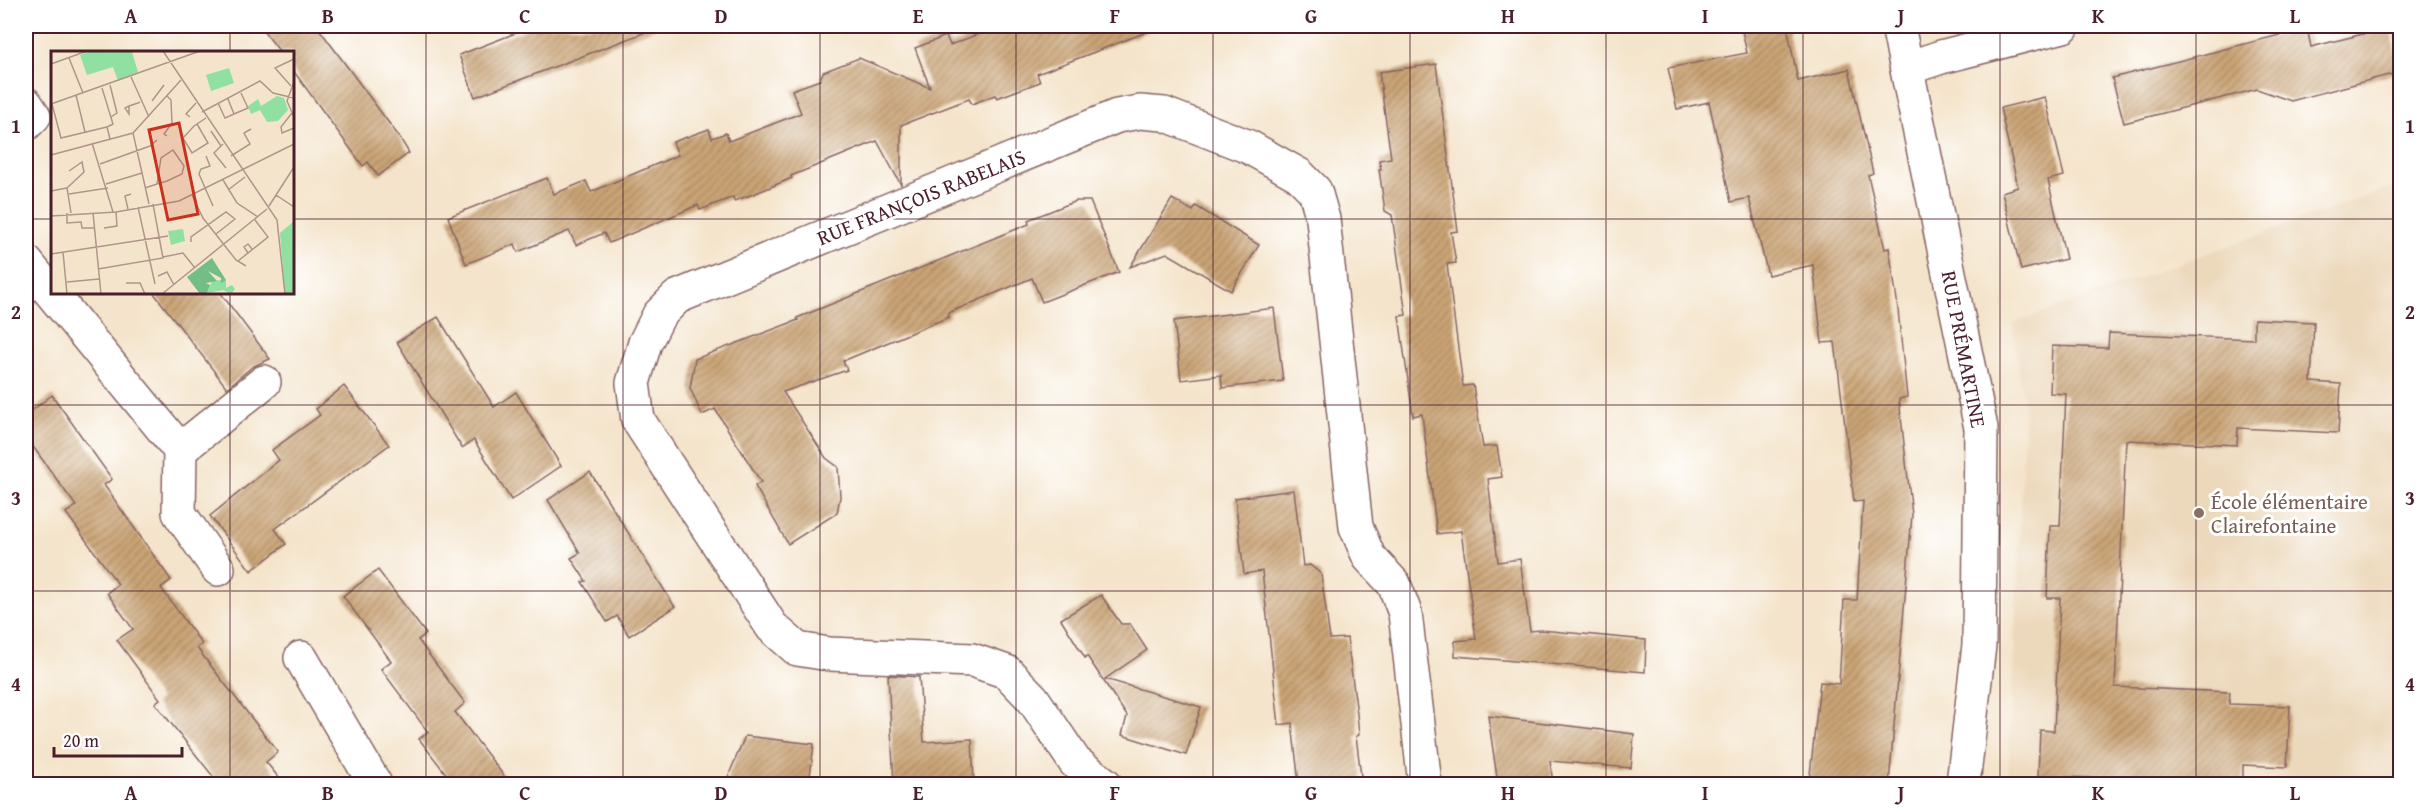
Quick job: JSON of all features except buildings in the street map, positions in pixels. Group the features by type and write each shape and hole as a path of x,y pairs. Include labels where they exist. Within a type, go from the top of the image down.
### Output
{"street":[{"name":"RUE PRÉMARTINE","path":"1898,26 1981,428 1980,645 1963,784"},
{"path":"1908,68 1941,57 2063,26"},
{"path":"26,104 34,116 26,124"},
{"name":"RUE FRANÇOIS RABELAIS","path":"1105,784 1075,762 1033,699 1007,672 972,660 829,654 797,649 772,627 638,420 633,383 650,333 659,315 677,297 1117,116 1140,112 1164,114 1249,147 1299,175 1315,191 1323,219 1356,527 1369,557 1394,584 1405,613 1425,784"},
{"path":"26,262 51,293"},
{"path":"52,294 180,450 179,513 218,568"},
{"path":"180,450 264,382"},
{"path":"301,658 375,784"}],"shaded area":[{"name":"École élémentaire Clairefontaine","path":"2400,184 2400,784 2008,784 2025,410 2012,324"}],"place":[{"name":"École élémentaire Clairefontaine","path":"2199,513"}]}
